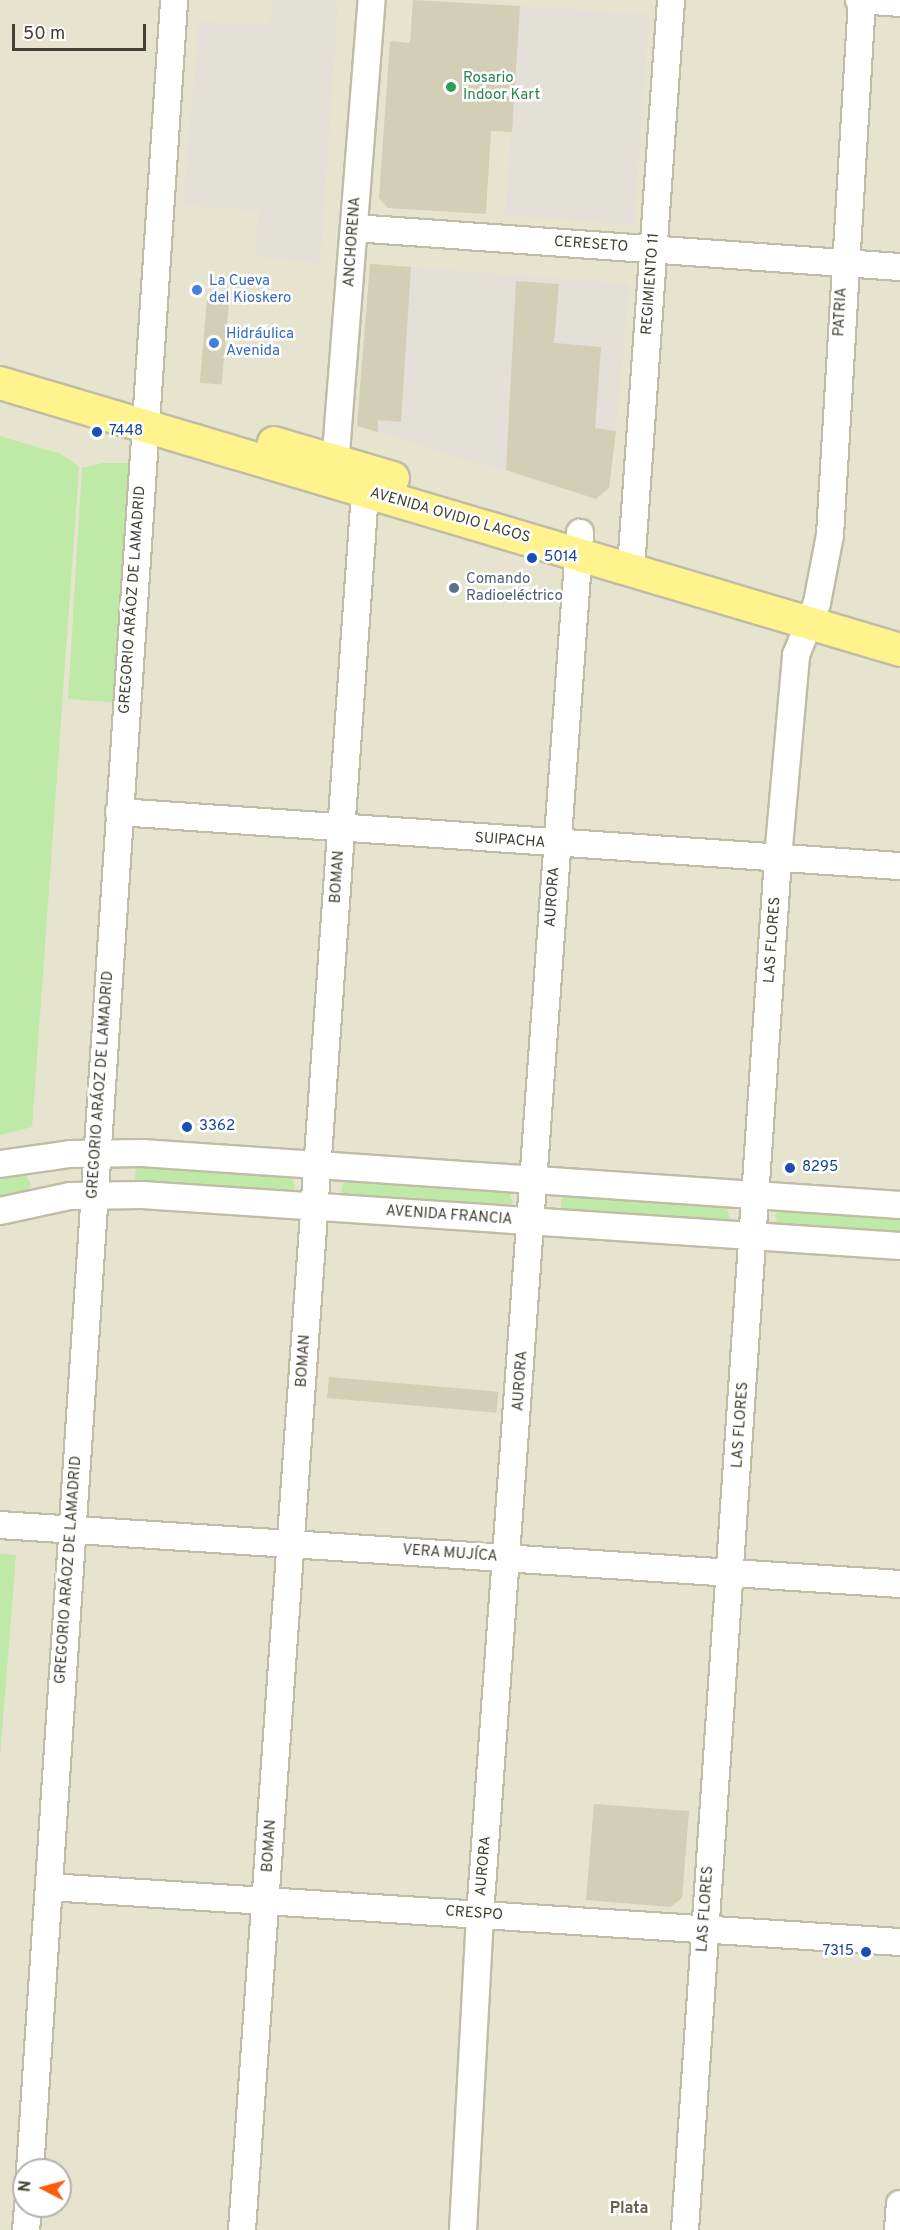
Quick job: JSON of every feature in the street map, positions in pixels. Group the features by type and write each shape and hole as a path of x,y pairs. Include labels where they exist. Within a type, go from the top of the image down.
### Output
{"main road":[{"name":"AVENIDA OVIDIO LAGOS","path":"0,363 146,416 334,473 579,542 812,612 900,628"},
{"name":"AVENIDA OVIDIO LAGOS","path":"0,383 146,416"},
{"name":"AVENIDA OVIDIO LAGOS","path":"334,473 365,493 579,542"},
{"name":"AVENIDA OVIDIO LAGOS","path":"812,612 900,650"}],"street":[{"name":"GREGORIO ARÁOZ DE LAMADRID","path":"31,2158 174,0"},
{"name":"ANCHORENA","path":"334,473 372,0"},
{"name":"REGIMIENTO 11","path":"632,558 671,0"},
{"path":"861,0 900,3"},
{"name":"PATRIA","path":"812,612 830,535 843,263 861,0"},
{"name":"CERESETO","path":"354,228 900,267"},
{"name":"BOMAN","path":"243,2230 365,493"},
{"name":"AURORA","path":"463,2230 480,1915 508,1557 556,844 579,542"},
{"name":"LAS FLORES","path":"685,2230 778,858 796,655 812,612"},
{"name":"SUIPACHA","path":"119,812 900,866"},
{"path":"0,1164 97,1152 900,1205"},
{"name":"AVENIDA FRANCIA","path":"0,1211 94,1195 315,1207 900,1246"},
{"name":"VERA MUJÍCA","path":"0,1525 900,1584"},
{"name":"CRESPO","path":"49,1887 900,1942"},
{"path":"898,2230 900,2204"}],"shaded area":[{"path":"0,0 900,0 900,2230 0,2230"},
{"path":"273,0 332,0 338,7 320,263 255,256 259,211 183,205 199,22 270,25"},
{"path":"520,6 649,15 634,224 505,215"},
{"path":"370,264 629,284 616,431 562,424 560,488 357,426"}],"green space":[{"path":"0,436 61,454 79,467 32,1127 0,1135"},
{"path":"103,463 127,463 135,472 120,703 68,699 82,468"},
{"path":"136,1164 290,1173 295,1188 292,1193 135,1182"},
{"path":"24,1172 31,1184 28,1191 0,1202 0,1174"},
{"path":"345,1178 507,1188 513,1202 510,1207 348,1200 341,1190"},
{"path":"562,1193 725,1203 730,1218 727,1223 561,1211"},
{"path":"785,1207 900,1214 900,1240 779,1228 775,1215"},
{"path":"0,1554 16,1555 0,1757"}],"building":[{"name":"Rosario Indoor Kart","path":"413,0 520,6 512,132 491,131 486,214 388,208 379,198 390,41 410,43"},
{"path":"370,264 411,267 401,422 378,420 378,432 357,426"},
{"path":"516,281 559,284 554,343 601,347 595,428 616,431 609,488 596,499 506,470"},
{"name":"Hidráulica Avenida","path":"207,300 229,302 222,385 200,383"},
{"path":"329,1377 498,1392 497,1413 327,1398"},
{"path":"594,1804 689,1811 682,1898 670,1907 586,1900"}],"place":[{"name":"Rosario Indoor Kart","path":"451,87"},
{"name":"La Cueva del Kioskero","path":"197,290"},
{"name":"Hidráulica Avenida","path":"214,343"},
{"name":"7448","path":"97,432"},
{"name":"5014","path":"532,558"},
{"name":"Comando Radioeléctrico","path":"454,588"},
{"name":"3362","path":"187,1127"},
{"name":"8295","path":"790,1168"},
{"name":"7315","path":"866,1952"}],"district":[{"name":"Plata","path":"629,2209"}]}
